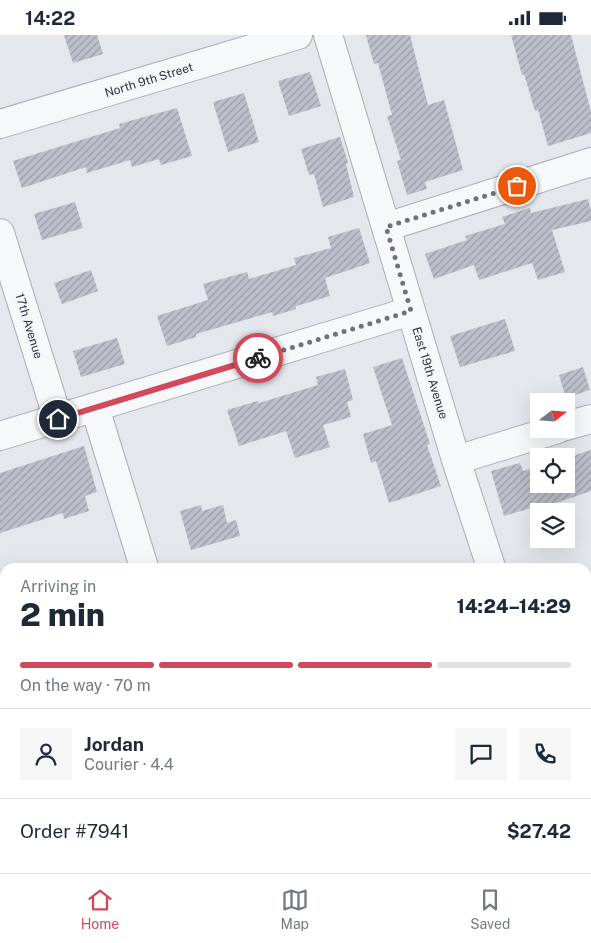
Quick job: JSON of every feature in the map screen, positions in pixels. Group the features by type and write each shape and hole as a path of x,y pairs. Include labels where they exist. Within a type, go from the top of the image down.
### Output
{"street":[{"name":"North 9th Street","path":"0,124 298,35"},
{"name":"East 19th Avenue","path":"328,35 456,460 490,563"},
{"path":"386,227 591,162"},
{"name":"17th Avenue","path":"0,233 58,419"},
{"path":"0,436 411,311"},
{"path":"95,408 143,563"},
{"path":"575,423 591,419"},
{"path":"456,460 530,438"}],"building":[{"path":"64,35 97,35 103,54 73,63"},
{"path":"366,35 410,35 428,105 444,100 463,170 425,182 427,189 407,195 397,161 401,160 387,116 392,115 378,63 374,64"},
{"path":"511,35 571,35 591,112 591,133 548,146 538,110 535,111 524,74 522,75"},
{"path":"310,72 321,106 289,116 278,81"},
{"path":"244,93 259,142 228,152 213,102"},
{"path":"177,108 192,156 161,165 159,159 132,167 130,160 87,173 86,167 22,188 13,161 120,128 119,124"},
{"path":"340,137 348,163 346,164 354,197 323,207 314,174 309,175 301,149"},
{"path":"588,199 591,221 552,230 565,272 538,280 532,263 479,280 474,265 434,279 425,254 467,240 465,236 505,224 502,217 530,208 531,213"},
{"path":"75,202 83,228 42,240 34,214"},
{"path":"359,228 370,263 325,278 330,296 296,306 296,309 273,316 272,312 196,334 196,337 167,346 157,316 208,300 203,284 247,272 249,279 296,265 294,258 331,248 328,237"},
{"path":"91,270 98,291 62,304 54,283"},
{"path":"505,319 515,351 460,367 450,336"},
{"path":"117,338 125,364 81,377 73,351"},
{"path":"402,358 430,444 427,445 441,486 389,503 376,461 371,463 363,434 392,425 373,367"},
{"path":"583,367 590,390 575,395 575,393 564,393 559,375"},
{"path":"345,369 353,400 347,402 351,417 323,425 330,447 295,458 286,431 239,446 227,410 258,401 259,403 318,385 316,377"},
{"path":"84,446 97,492 85,496 89,511 64,519 63,513 0,533 0,473"},
{"path":"591,450 591,491 556,503 530,503 530,508 504,516 491,471 520,463 523,471 530,469 530,493 575,493 575,455"},
{"path":"201,505 202,511 223,505 227,523 236,520 240,536 191,550 180,511"}],"way so far":[{"path":"258,358 411,311 386,227 517,186"}],"route":[{"path":"58,419 258,358"}]}
